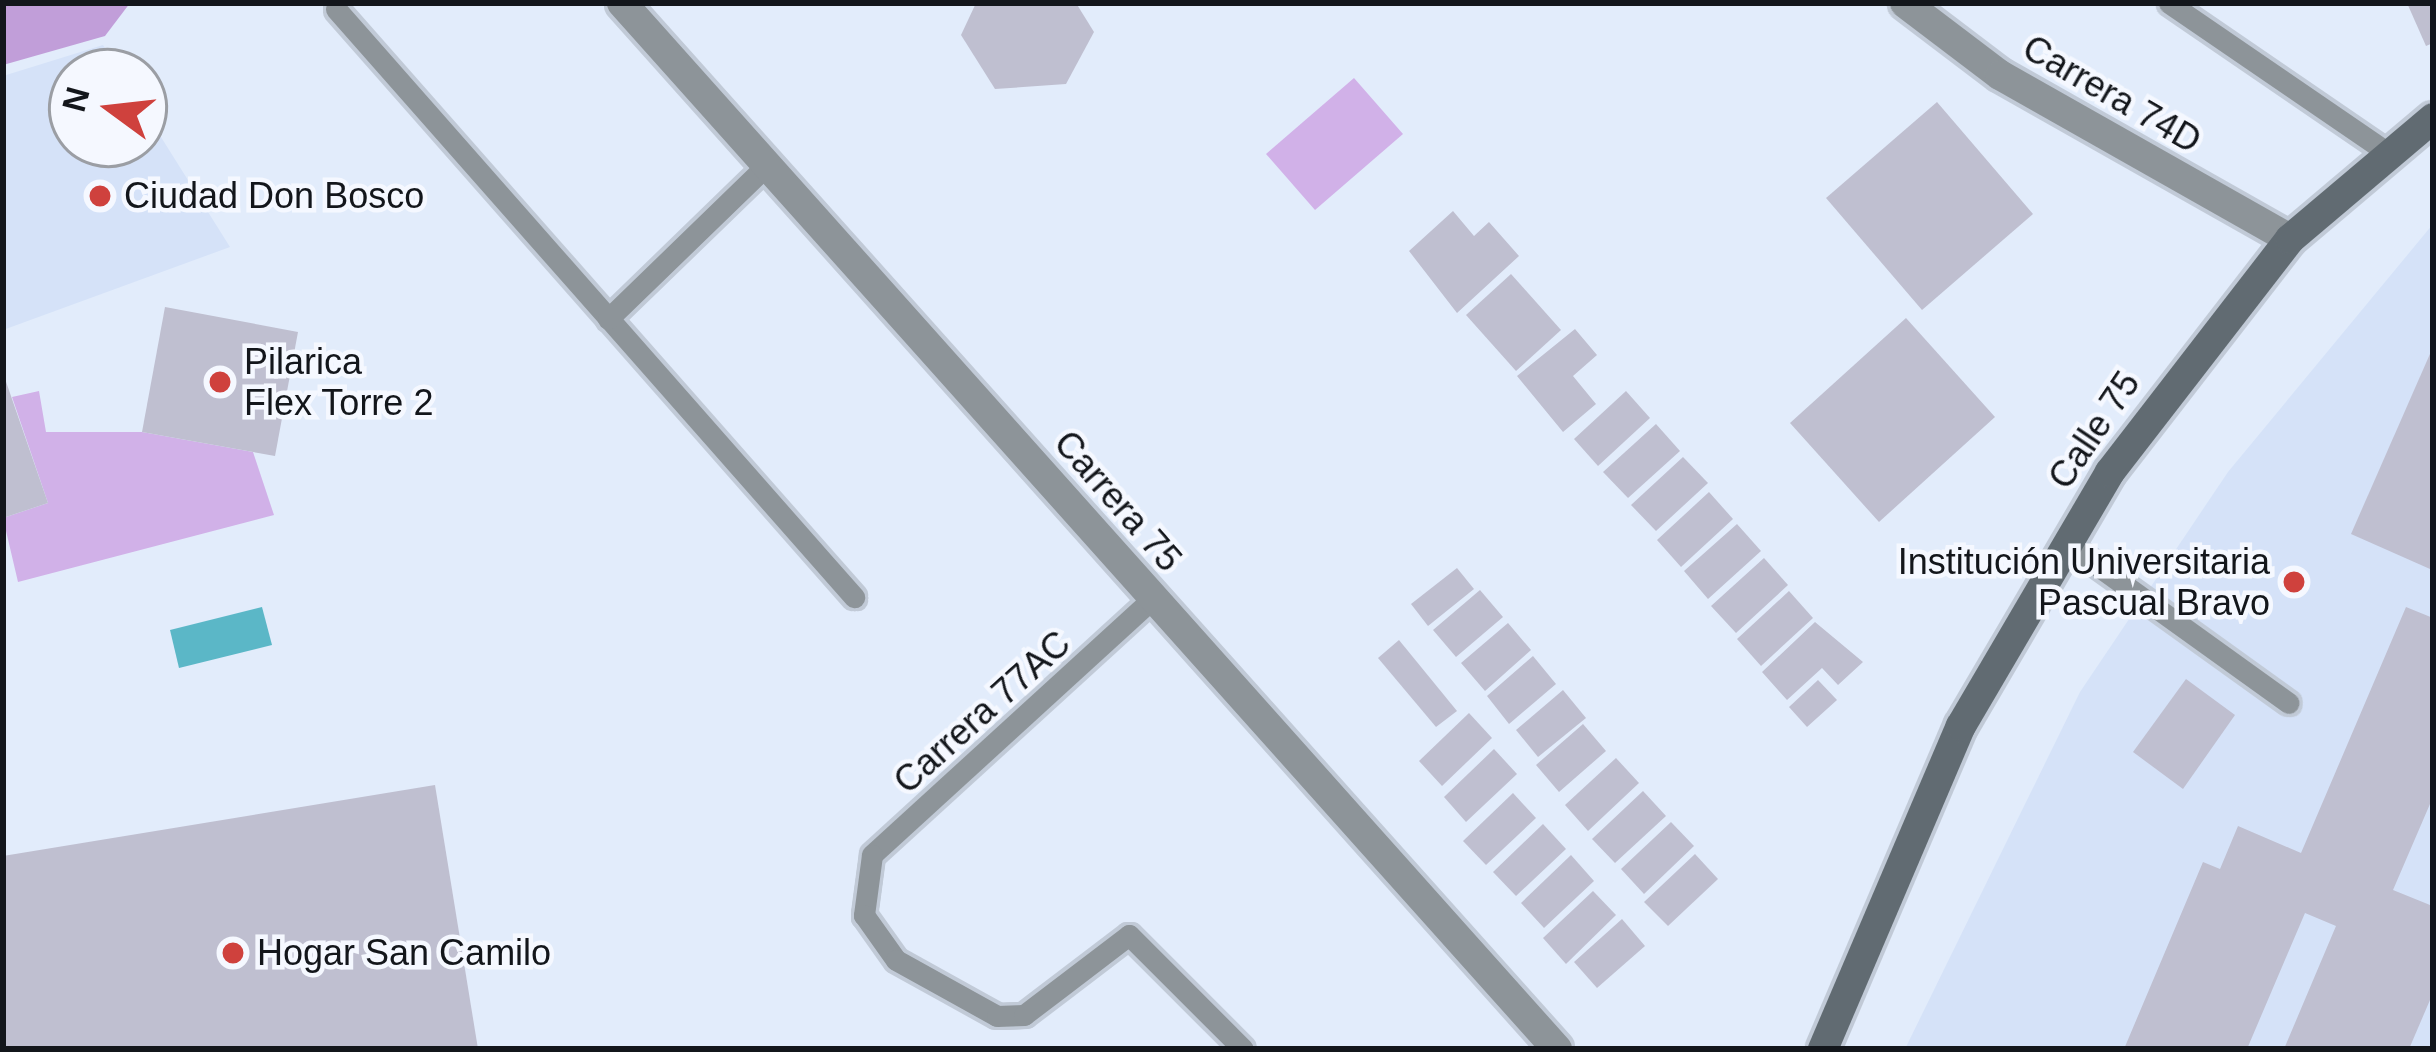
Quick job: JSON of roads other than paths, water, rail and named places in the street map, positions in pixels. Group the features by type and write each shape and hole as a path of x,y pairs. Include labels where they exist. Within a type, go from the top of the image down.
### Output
{"street":[{"name":"Carrera 75","path":"622,3 1557,1049"},
{"name":"Carrera 74D","path":"1905,3 2000,75 2290,239"},
{"name":"Calle 75","path":"1823,1049 1913,825 2066,543 2192,355 2290,239 2433,118"}],"lane":[{"path":"2169,3 2391,155"},
{"path":"336,9 854,597"},
{"path":"608,319 766,166"},
{"path":"2066,543 2289,703"},
{"name":"Carrera 77AC","path":"1152,599 872,855 863,878 863,915 896,960 961,1002 1024,1015 1129,935 1244,1049"}],"water":[{"path":"262,607 272,645 179,668 170,630"}],"place":[{"name":"Ciudad Don Bosco","path":"100,196"},
{"name":"Pilarica Flex Torre 2","path":"220,382"},
{"name":"Institución Universitaria Pascual Bravo","path":"2294,582"},
{"name":"Hogar San Camilo","path":"233,953"}]}
